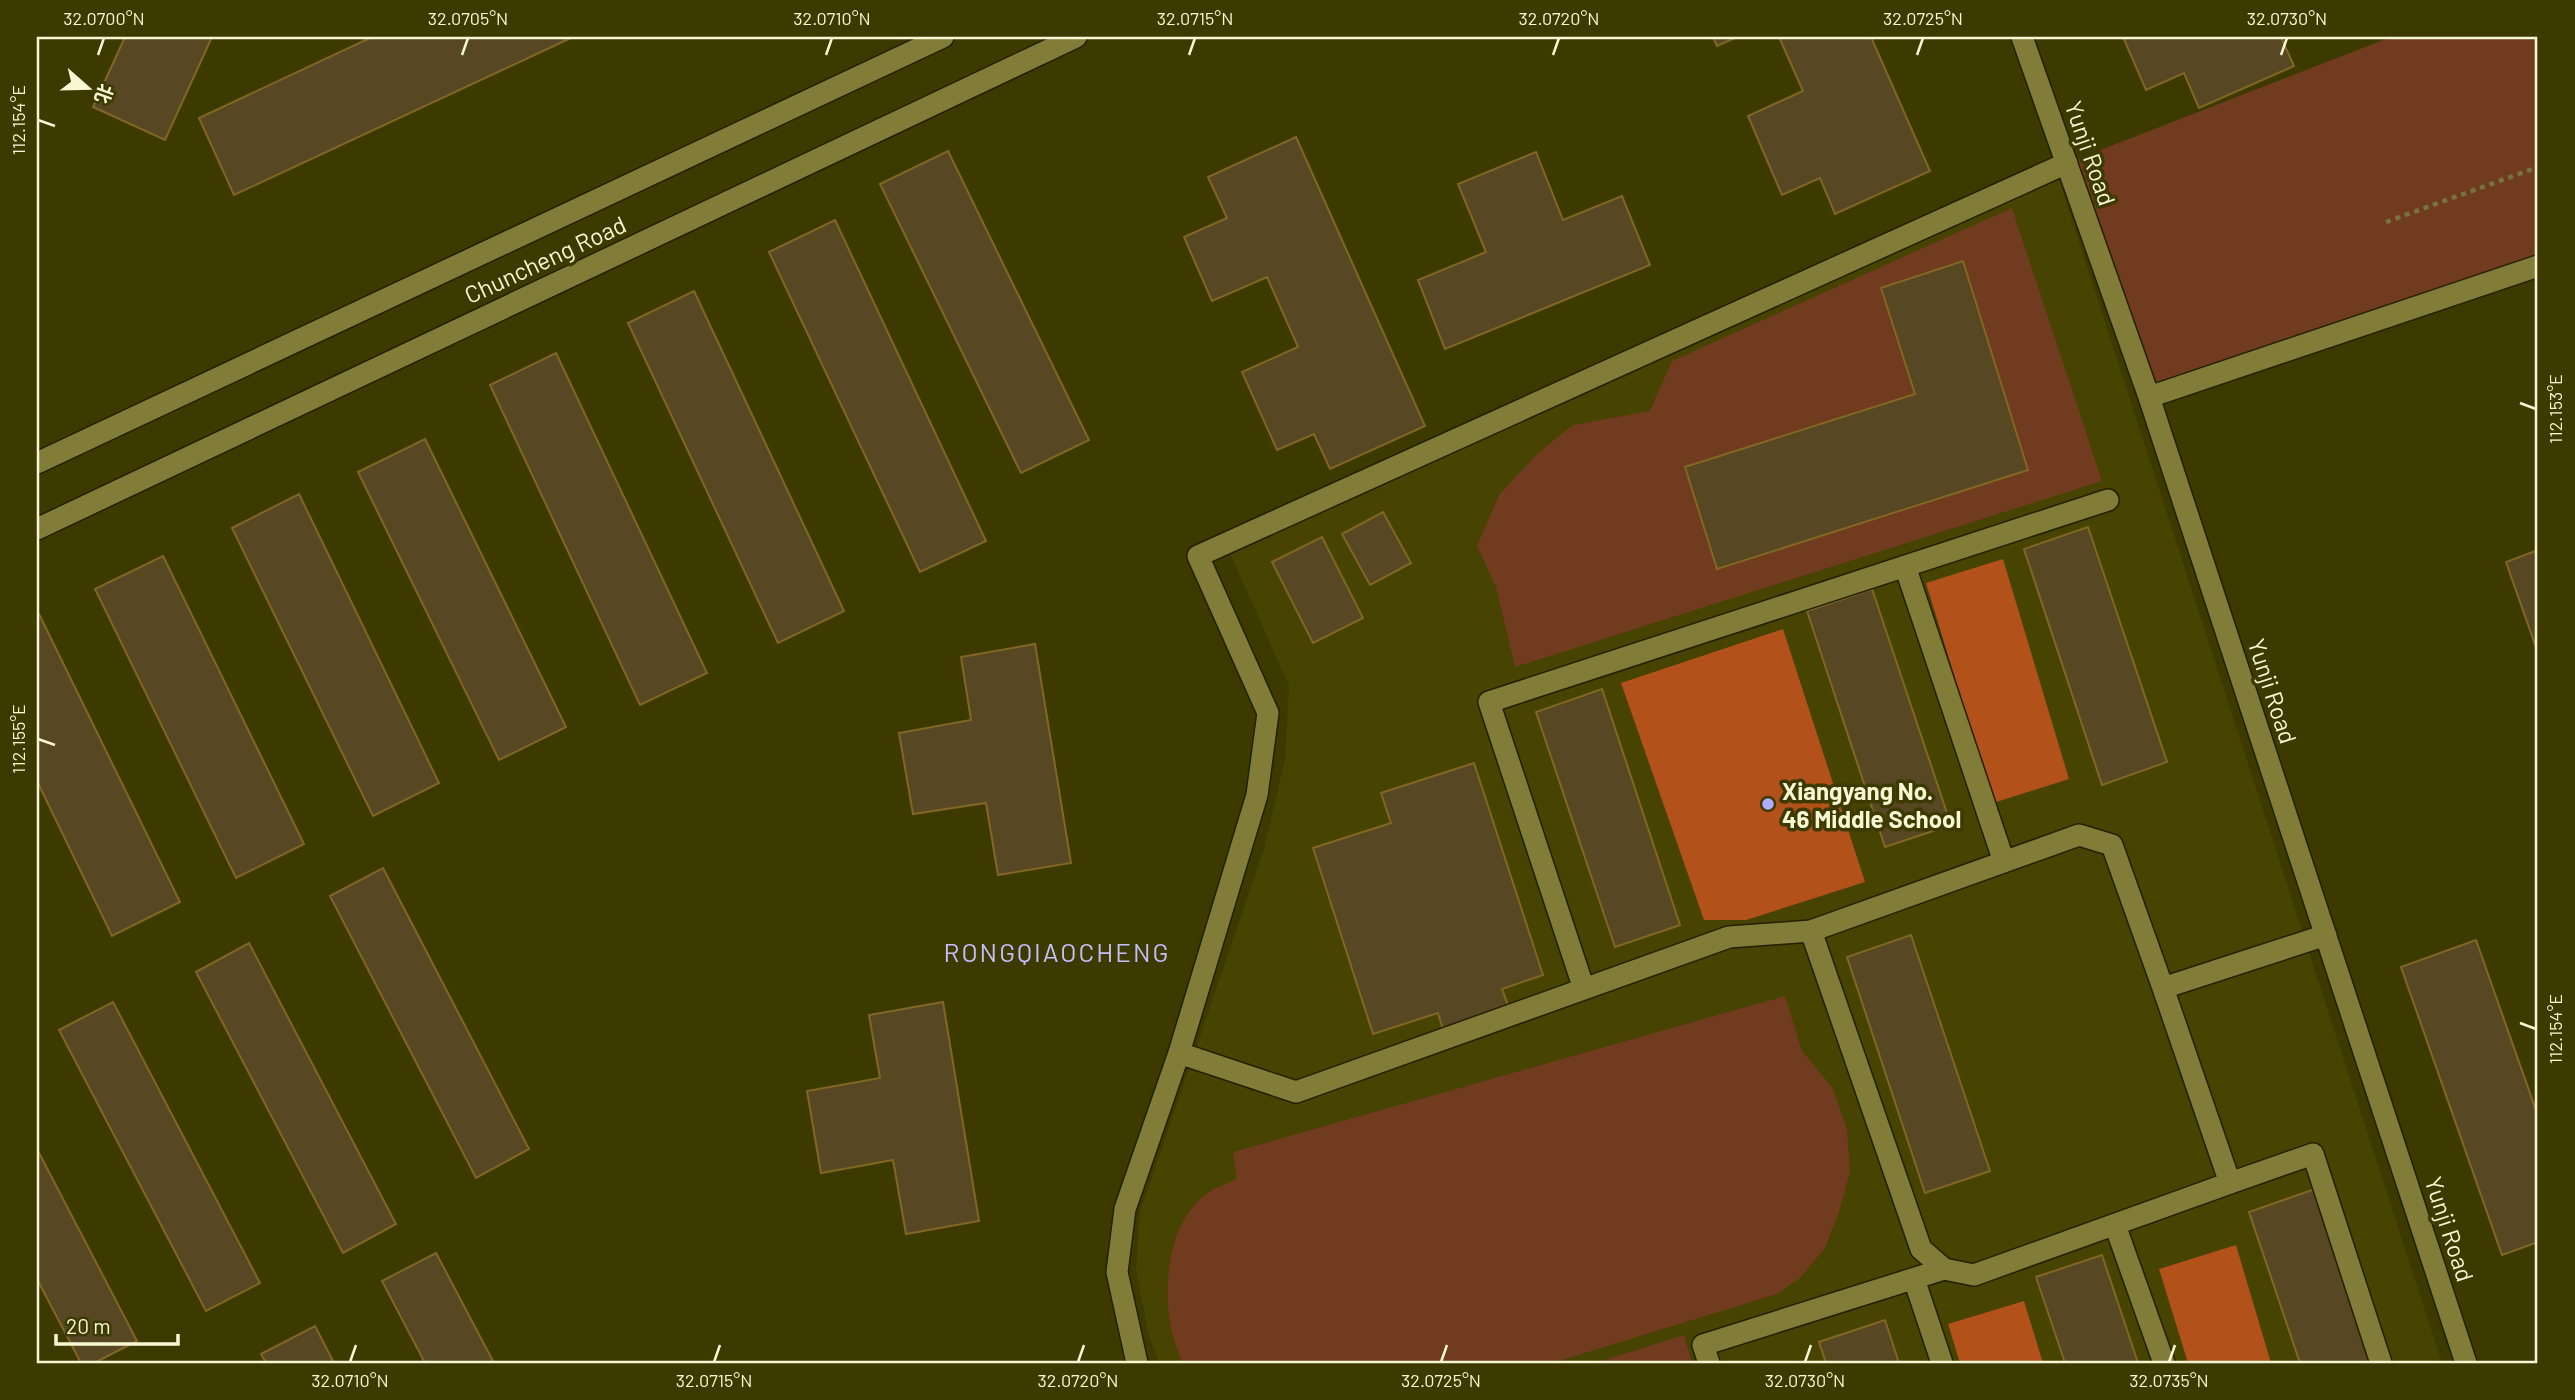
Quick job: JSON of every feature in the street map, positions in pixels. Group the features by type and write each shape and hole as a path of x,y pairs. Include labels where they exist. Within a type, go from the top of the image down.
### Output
{"street":[{"name":"Chuncheng Road","path":"37,463 943,37"},
{"name":"Chuncheng Road","path":"37,529 1076,37"},
{"name":"Yunji Road","path":"2022,37 2149,397 2466,1363"},
{"path":"1138,1363 1117,1272 1125,1209 1179,1052 1257,795 1268,713 1198,556 2067,163"},
{"path":"2149,397 2538,266"},
{"path":"1584,989 1489,702 2108,500"},
{"path":"1905,566 2004,862"},
{"path":"1179,1052 1296,1092 1729,937 1811,931 2079,835 2112,845 2230,1184"},
{"path":"1811,931 1921,1249 1944,1269 1974,1275 2313,1154 2381,1363"},
{"path":"2163,988 2326,935"},
{"path":"2115,1225 2164,1363"},
{"path":"1709,1363 1703,1345 1944,1269"},
{"path":"1914,1279 1942,1363"}],"path":[{"path":"2386,222 2538,167"}],"shaded area":[{"path":"2391,37 2538,37 2538,266 2149,397 2067,163"},
{"name":"Xiangyang No. 46 Middle School","path":"2058,177 2442,1363 1159,1363 1148,1332 1136,1270 1140,1212 1264,849 1285,759 1289,686 1229,551"},
{"path":"2012,208 2102,481 1515,667 1496,587 1477,546 1499,495 1538,453 1573,425 1650,411 1672,361"},
{"path":"2003,559 2069,779 1993,803 1926,583"},
{"path":"1783,629 1865,882 1746,920 1704,920 1621,683"},
{"path":"1785,996 1802,1051 1832,1087 1847,1129 1850,1172 1825,1248 1800,1278 1777,1294 1552,1363 1183,1363 1181,1360 1171,1328 1168,1306 1169,1268 1173,1250 1178,1232 1198,1201 1212,1190 1237,1179 1233,1152"},
{"path":"2236,1245 2271,1363 2188,1363 2159,1269"},
{"path":"2024,1301 2043,1363 1960,1363 1948,1324"},
{"path":"1684,1335 1692,1363 1595,1363"}],"building":[{"path":"125,37 212,37 165,140 93,107"},
{"path":"372,37 573,37 234,195 199,118"},
{"path":"1713,37 1737,37 1717,46"},
{"path":"1779,37 1871,37 1930,171 1835,214 1820,178 1782,195 1748,116 1803,91"},
{"path":"2123,37 2281,37 2294,66 2199,108 2184,73 2146,90"},
{"path":"1296,137 1425,426 1330,469 1314,434 1277,450 1242,372 1298,347 1267,277 1212,301 1184,237 1227,218 1208,177"},
{"path":"948,151 1089,440 1021,473 880,184"},
{"path":"1536,152 1563,220 1622,196 1650,265 1445,349 1418,280 1486,252 1458,184"},
{"path":"835,220 986,541 920,572 769,252"},
{"path":"1963,261 2028,470 1717,569 1685,467 1915,394 1881,288"},
{"path":"694,291 844,611 778,643 628,323"},
{"path":"556,353 707,673 640,705 490,385"},
{"path":"425,439 566,727 499,760 358,472"},
{"path":"299,494 439,783 373,816 232,528"},
{"path":"1383,512 1411,563 1370,585 1342,534"},
{"path":"2088,527 2167,762 2102,785 2024,549"},
{"path":"1322,537 1363,618 1313,643 1272,562"},
{"path":"2538,550 2538,653 2506,562"},
{"path":"163,556 304,844 236,878 95,589"},
{"path":"1872,589 1951,825 1885,847 1807,611"},
{"path":"39,614 180,902 112,936 37,781"},
{"path":"1035,644 1071,863 998,875 986,803 913,814 899,733 971,720 961,657"},
{"path":"1602,689 1680,925 1615,947 1536,712"},
{"path":"1474,763 1543,975 1502,989 1509,1008 1443,1030 1438,1013 1373,1034 1313,848 1391,823 1381,793"},
{"path":"383,868 529,1149 476,1178 330,896"},
{"path":"1911,935 1990,1171 1925,1193 1847,957"},
{"path":"2476,940 2538,1116 2538,1242 2502,1255 2401,967"},
{"path":"249,943 396,1224 343,1253 196,972"},
{"path":"113,1002 260,1283 206,1311 59,1030"},
{"path":"943,1002 979,1221 906,1234 893,1160 821,1173 807,1091 880,1078 869,1015"},
{"path":"37,1149 137,1341 94,1363 81,1363 37,1279"},
{"path":"2315,1189 2373,1363 2300,1363 2249,1212"},
{"path":"436,1253 494,1363 425,1363 382,1281"},
{"path":"2102,1255 2138,1363 2065,1363 2036,1277"},
{"path":"1885,1320 1899,1363 1826,1363 1819,1342"},
{"path":"315,1326 334,1363 266,1363 261,1354"}],"place":[{"name":"Xiangyang No. 46 Middle School","path":"1768,804"}],"district":[{"name":"RONGQIAOCHENG","path":"1057,951"}]}
